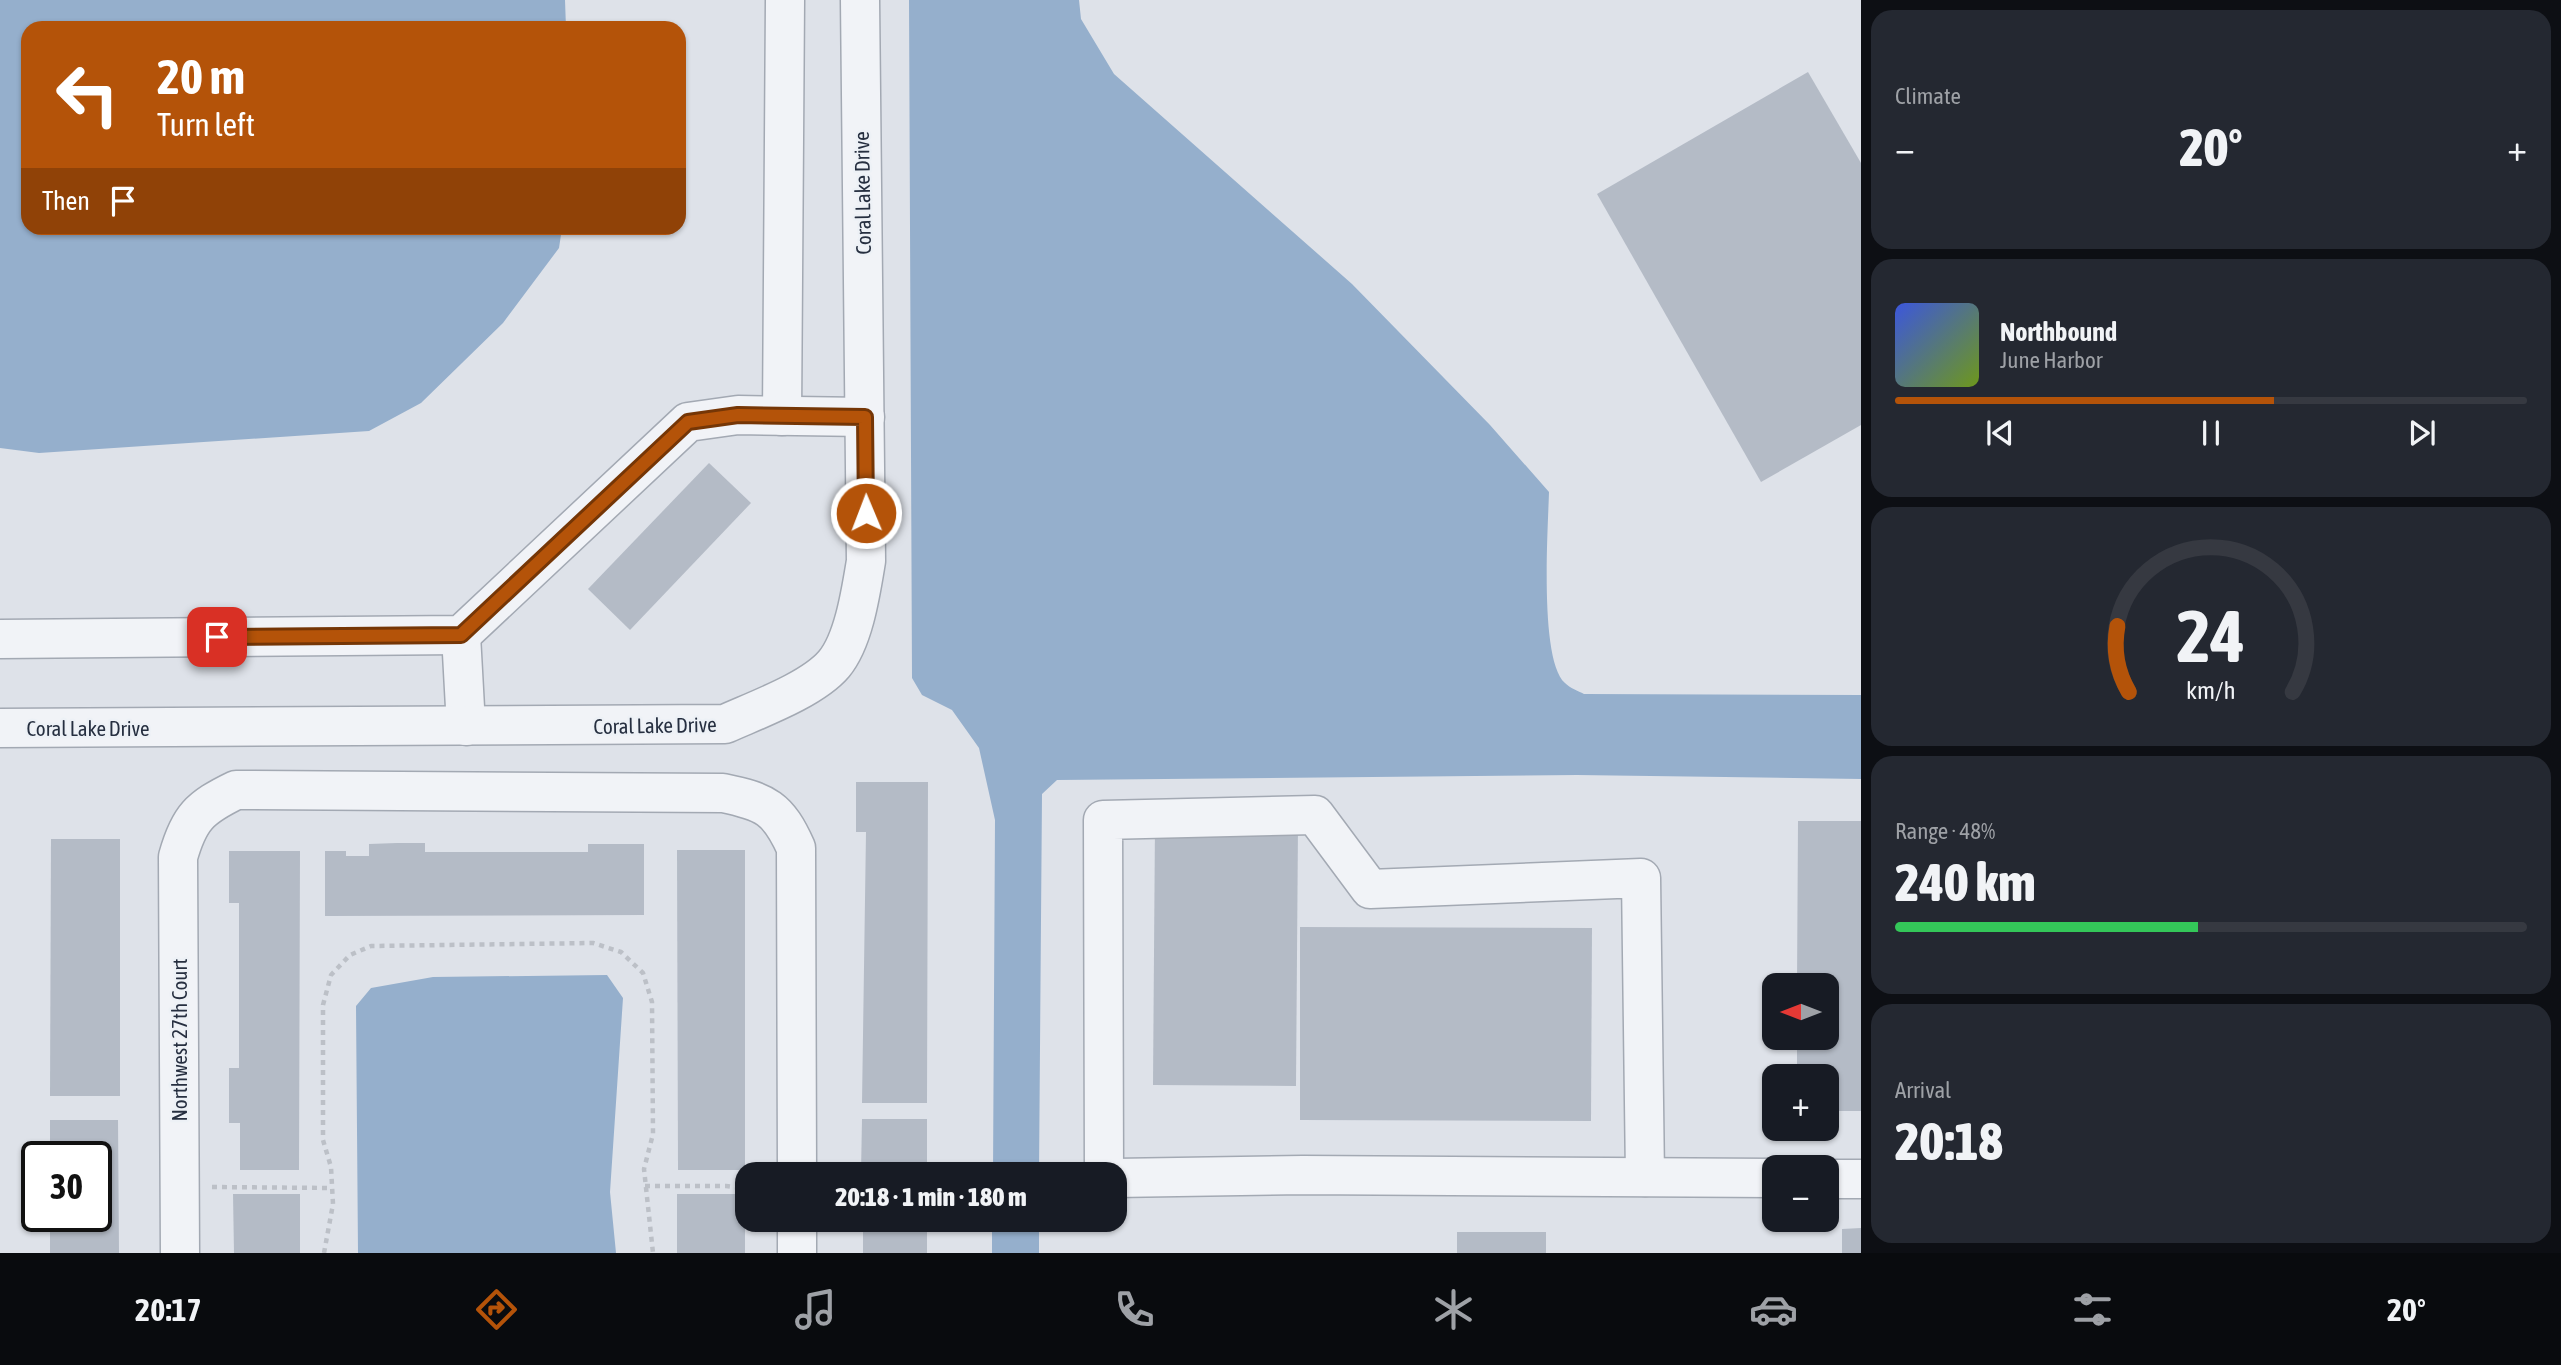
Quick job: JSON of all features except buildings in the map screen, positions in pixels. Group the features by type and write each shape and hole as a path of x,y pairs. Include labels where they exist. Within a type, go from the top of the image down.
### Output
{"street":[{"path":"782,416 785,0"},
{"name":"Coral Lake Drive","path":"0,728 725,724 790,696 834,664 855,618 866,561 860,0"},
{"path":"0,639 461,635 688,422 738,415 865,417"},
{"path":"461,635 466,726"},
{"name":"Northwest 27th Court","path":"180,1253 178,857 186,828 205,805 236,790 723,793 759,800 784,820 796,848 797,1162"},
{"path":"1104,1162 1103,820 1315,815 1370,890 1641,878 1645,1177"},
{"path":"1127,1178 1303,1174 1762,1178"},
{"path":"1839,1179 1861,1179"},
{"path":"797,1232 797,1253"}],"path":[{"path":"324,1253 324,1239 333,1204 331,1167 323,1140 323,1005 331,975 350,955 371,946 593,943 621,952 643,973 652,1002 653,1134 644,1169 653,1253"},
{"path":"645,1186 735,1187"},
{"path":"180,1187 332,1188"}],"water":[{"path":"0,0 565,0 566,21 21,21 21,235 561,235 559,248 503,323 421,403 369,431 39,453 0,448"},
{"path":"909,0 1079,0 1081,19 1114,74 1352,284 1490,425 1549,492 1548,622 1557,670 1567,685 1584,694 1861,695 1861,779 1577,775 1057,780 1042,794 1039,1162 993,1162 995,820 979,748 952,710 922,695 912,678"},
{"path":"607,975 623,998 610,1192 616,1253 358,1253 356,1006 371,988 433,977"},
{"path":"992,1232 1039,1232 1039,1253 992,1253"}],"route":[{"path":"217,637 461,635 688,422 738,415 865,417 866,513"}]}
